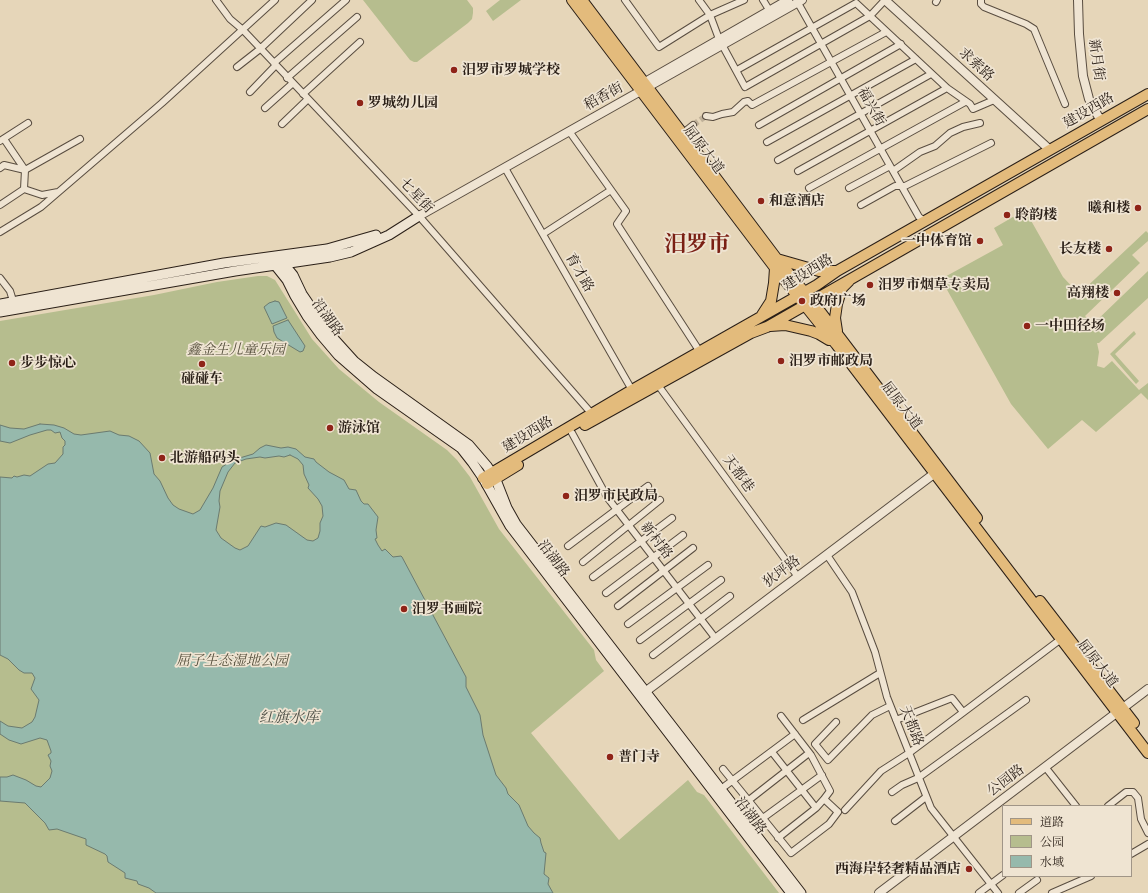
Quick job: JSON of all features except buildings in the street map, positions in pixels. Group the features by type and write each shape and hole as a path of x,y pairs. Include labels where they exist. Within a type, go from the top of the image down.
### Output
{"main road":[{"name":"屈原大道","path":"572,0 643,87 683,133 776,263"},
{"name":"屈原大道","path":"582,0 643,87 776,263 837,339 1120,711 1148,753"},
{"name":"建设西路","path":"489,479 592,414 760,316 817,285 837,270 1148,94"},
{"name":"建设西路","path":"489,479 526,460 751,333 767,327 851,277 1148,109"},
{"path":"0,312 14,306 224,263 307,261 352,252 389,235 417,215"},
{"path":"278,262 362,240 376,235 417,215"},
{"path":"293,275 298,267 307,261"},
{"name":"沿湖路","path":"278,262 293,275 302,294 319,319 354,361 465,447 487,466 489,479 501,512 510,526 643,694 721,789 802,893"},
{"name":"沿湖路","path":"278,262 295,296 312,322 338,355 377,389 465,447"},
{"path":"760,316 770,301 776,263 819,271 837,270"},
{"path":"767,327 785,325 812,331 837,339 835,318 839,297 842,288 851,277"},
{"path":"0,304 14,306"},
{"name":"屈原大道","path":"937,471 1061,639 1120,711 1148,742"},
{"name":"沿湖路","path":"643,694 791,893"}],"street":[{"name":"七星街","path":"216,0 230,19 243,30 417,215 592,414"},
{"path":"0,232 41,207 162,103 275,0"},
{"path":"237,66 260,49 312,0"},
{"path":"250,92 275,64 346,0"},
{"path":"625,0 659,47 710,15 744,0"},
{"path":"699,0 710,15 721,41 745,87 822,45 870,16 885,0"},
{"path":"763,0 771,13 788,0"},
{"name":"求索路","path":"885,0 1050,150"},
{"path":"981,0 981,4 984,7 1026,24 1034,29 1065,104"},
{"name":"新月街","path":"1078,0 1079,34 1083,76 1089,98 1098,116 1102,120"},
{"name":"稻香街","path":"417,215 505,168 771,13 800,1"},
{"name":"福兴街","path":"800,1 812,28 891,169 919,217 925,221"},
{"path":"737,70 856,3 931,74 947,88 970,104 973,109 994,100"},
{"path":"288,78 357,17"},
{"path":"706,116 713,117 733,112 744,102 748,101 752,105 886,32"},
{"path":"303,94 360,42"},
{"path":"758,125 901,44"},
{"path":"767,142 916,59"},
{"path":"778,160 931,74"},
{"path":"265,108 293,83"},
{"path":"417,215 643,87"},
{"path":"798,172 947,88"},
{"path":"282,124 308,99"},
{"path":"809,188 966,102"},
{"path":"24,189 25,170 2,140 28,123"},
{"path":"849,188 891,169 920,152 935,146 950,133 963,127 980,123"},
{"path":"683,133 693,125"},
{"path":"569,131 626,211 617,224 700,352"},
{"path":"0,168 4,165 25,170 80,139"},
{"path":"860,205 895,186 905,186 991,142"},
{"name":"育才路","path":"505,168 632,390"},
{"path":"24,189 42,195 58,192"},
{"path":"0,205 24,189"},
{"path":"543,234 611,190"},
{"path":"0,278 10,291 14,306"},
{"name":"天都巷","path":"658,385 798,577"},
{"name":"新村路","path":"572,433 607,497 716,639"},
{"name":"狄坪路","path":"643,694 937,471"},
{"path":"568,546 648,486"},
{"path":"583,562 660,500"},
{"path":"593,578 672,518"},
{"path":"606,593 683,534"},
{"path":"618,606 694,548"},
{"name":"天都路","path":"827,555 852,592 875,652 890,706 931,808 998,893"},
{"path":"628,624 676,587 708,565"},
{"path":"640,640 721,580"},
{"path":"653,655 730,596"},
{"path":"845,810 881,771 909,753 1061,639"},
{"path":"803,720 880,673"},
{"name":"公园路","path":"879,893 1046,768 1148,689"},
{"path":"896,720 952,698 963,712"},
{"path":"892,792 902,785 918,778 1026,700"},
{"path":"836,722 815,744 828,760 872,715 890,706"},
{"path":"778,838 816,808 830,790 809,753 781,716"},
{"path":"721,789 795,734"},
{"path":"772,752 816,808"},
{"path":"749,800 809,753"},
{"path":"1046,768 1075,805"},
{"path":"724,769 732,781 791,853 829,824 838,812 824,799"},
{"path":"763,818 822,775"},
{"path":"1109,805 1126,792 1133,792 1138,798 1141,819 1148,833"},
{"path":"895,821 926,796"},
{"path":"1132,853 1148,844"},
{"path":"979,893 1002,876"},
{"path":"1052,893 1089,877"},
{"path":"1019,893 1037,880"}],"green space":[{"path":"363,0 467,0 473,8 473,13 472,19 468,23 417,62 414,62 410,60"},
{"path":"500,0 521,0 493,21 486,11"},
{"name":"一中田径场","path":"1025,210 1063,277 1079,294 1146,231 1148,233 1148,241 1132,255 1140,263 1085,316 1093,324 1148,271 1148,298 1099,343 1097,343 1099,352 1097,366 1104,368 1112,361 1139,390 1148,383 1148,400 1141,393 1096,432 1082,420 1048,449 1011,404 941,279 1003,245 994,228"},
{"name":"屈子生态湿地公园","path":"258,276 267,276 275,280 312,339 339,369 379,402 447,450 457,460 470,477 499,529 594,650 596,660 604,671 531,733 619,840 688,780 697,792 704,795 779,893 0,893 0,321"},
{"path":"1134,331 1136,334 1115,354 1139,381 1136,384 1110,354"}],"water":[{"path":"275,301 279,302 287,318 272,324 264,307"},
{"path":"288,320 305,346 303,351 300,352 277,338 274,332 273,326"},
{"name":"红旗水库","path":"40,424 54,425 64,428 74,434 81,435 110,431 119,435 129,436 139,441 150,453 154,474 160,481 173,505 193,514 200,510 213,488 222,467 233,460 253,454 266,445 296,449 305,457 314,459 329,472 344,480 349,489 356,490 361,501 364,504 368,504 378,517 376,530 377,538 375,539 378,545 382,551 385,549 393,557 402,557 466,677 466,687 480,715 483,735 496,775 506,788 508,794 519,805 528,826 540,838 544,852 546,853 544,874 549,878 548,884 553,893 156,893 149,888 138,884 137,881 125,878 125,873 108,862 105,854 86,845 86,839 57,829 49,830 45,823 25,803 0,801 0,777 13,775 41,787 50,778 52,771 50,766 51,761 48,755 51,751 47,740 40,738 21,744 9,740 0,734 0,721 8,726 22,728 32,722 35,717 39,700 31,689 35,678 32,673 24,673 8,659 0,655 0,477 12,478 14,476 30,476 48,464 55,463 63,454 63,447 65,445 65,441 60,432 55,433 51,430 30,435 10,443 0,441 0,425 10,428 24,429","holes":["290,455 298,459 303,465 304,474 309,485 308,488 322,506 323,516 320,523 318,538 313,541 307,540 286,525 276,523 265,527 261,526 248,546 240,550 221,538 216,530 220,507 220,491 228,472 235,463 246,459 260,457 284,457"]}],"tunnel":[{"path":"693,125 706,116"}],"place":[{"name":"汨罗市罗城学校","path":"454,70"},
{"name":"罗城幼儿园","path":"360,103"},
{"name":"和意酒店","path":"761,201"},
{"name":"曦和楼","path":"1138,208"},
{"name":"聆韵楼","path":"1007,215"},
{"name":"一中体育馆","path":"980,241"},
{"name":"长友楼","path":"1109,249"},
{"name":"汨罗市烟草专卖局","path":"870,285"},
{"name":"高翔楼","path":"1117,293"},
{"name":"政府广场","path":"802,301"},
{"name":"一中田径场","path":"1027,326"},
{"name":"汨罗市邮政局","path":"781,361"},
{"name":"步步惊心","path":"12,363"},
{"name":"碰碰车","path":"202,364"},
{"name":"游泳馆","path":"330,428"},
{"name":"北游船码头","path":"162,458"},
{"name":"汨罗市民政局","path":"566,496"},
{"name":"汨罗书画院","path":"404,609"},
{"name":"普门寺","path":"610,757"},
{"name":"西海岸轻奢精品酒店","path":"969,869"}],"district":[{"name":"汨罗市","path":"697,245"}],"park label":[{"name":"鑫金生儿童乐园","path":"236,350"}]}
